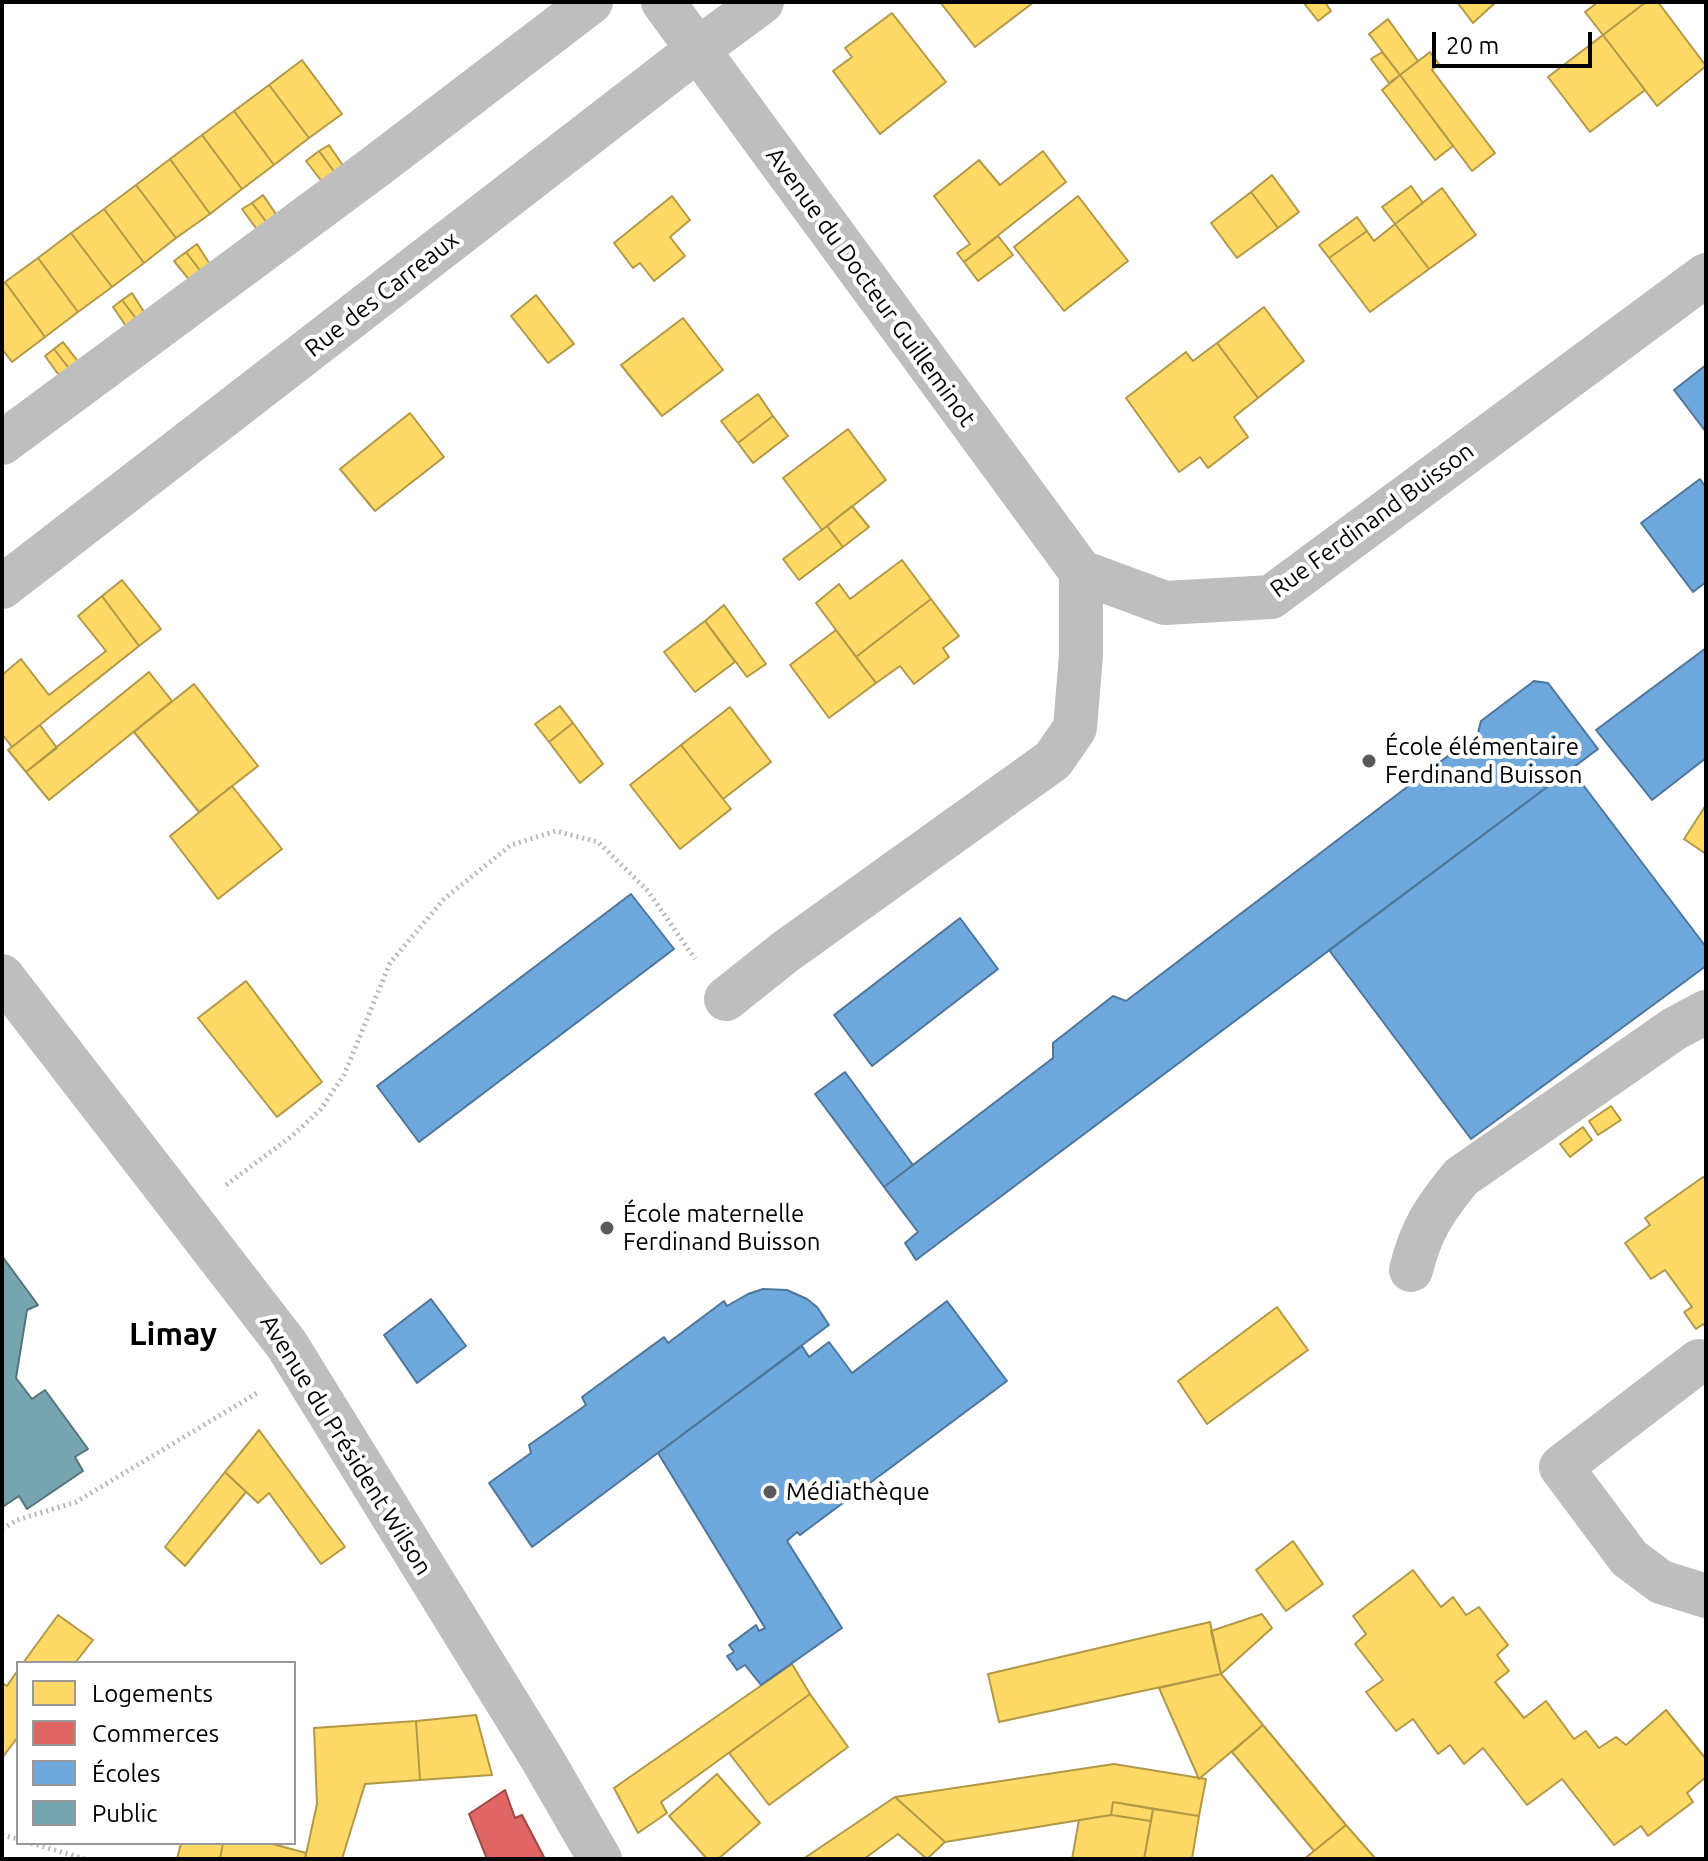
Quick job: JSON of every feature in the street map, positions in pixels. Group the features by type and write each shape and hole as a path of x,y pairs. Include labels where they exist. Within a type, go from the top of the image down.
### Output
{"street":[{"path":"2,443 375,167 591,2"},
{"name":"Avenue du Docteur Guilleminot","path":"663,2 1081,572"},
{"name":"Rue des Carreaux","path":"2,587 762,2"},
{"name":"Rue Ferdinand Buisson","path":"1081,572 1165,603 1271,597 1706,275"},
{"path":"726,999 785,952 1053,760 1075,728 1081,655 1081,572"},
{"name":"Avenue du Président Wilson","path":"2,976 287,1345 533,1744 600,1859"},
{"path":"1411,1270 1418,1240 1433,1210 1461,1177 1674,1029 1706,1012"},
{"path":"1699,1361 1561,1467 1629,1558 1661,1582 1706,1596"}],"path":[{"path":"186,1215 292,1136 321,1109 344,1075 390,963 444,899 511,845 556,831 598,842 648,891 726,999"},
{"path":"2,1529 17,1520 76,1502 300,1366"},
{"path":"38,1845 85,1859"}],"building: Logements":[{"path":"940,2 1034,2 975,47"},
{"path":"1303,2 1325,2 1331,11 1318,21"},
{"path":"1457,2 1496,2 1473,23"},
{"path":"1598,2 1646,2 1603,35 1585,12"},
{"path":"1646,2 1658,2 1706,66 1657,106 1603,35"},
{"path":"892,13 946,82 880,134 833,71 852,57 845,48"},
{"path":"1388,19 1418,61 1400,75 1369,34"},
{"path":"1603,35 1645,90 1590,132 1548,77"},
{"path":"1382,52 1400,75 1389,83 1371,59"},
{"path":"1430,52 1439,64 1432,70 1495,153 1472,171 1400,75"},
{"path":"302,60 342,114 309,138 269,85"},
{"path":"1400,75 1453,146 1435,160 1382,90"},
{"path":"269,85 309,138 274,165 234,111"},
{"path":"234,111 274,165 242,189 202,135"},
{"path":"202,135 242,189 210,214 170,159"},
{"path":"329,145 344,167 336,174 319,151"},
{"path":"319,151 336,174 323,183 306,161"},
{"path":"1043,151 1066,182 964,262 957,253 970,244 934,196 979,160 1000,185"},
{"path":"170,159 210,214 176,238 136,185"},
{"path":"1272,175 1299,212 1278,228 1251,192"},
{"path":"136,185 176,238 144,263 104,209"},
{"path":"1411,186 1423,203 1395,224 1382,207"},
{"path":"1442,188 1476,235 1429,269 1395,224"},
{"path":"1251,192 1278,228 1237,258 1211,223"},
{"path":"263,195 278,217 268,224 252,203"},
{"path":"672,196 690,220 670,237 685,256 654,281 640,263 633,268 614,243"},
{"path":"1078,196 1128,261 1064,311 1014,247"},
{"path":"252,203 268,224 258,231 242,209"},
{"path":"104,209 144,263 112,287 71,233"},
{"path":"1357,217 1367,231 1329,258 1319,245"},
{"path":"1395,224 1429,269 1370,312 1329,258 1367,231 1374,241"},
{"path":"71,233 112,287 78,312 38,258"},
{"path":"998,236 1013,255 978,281 964,262"},
{"path":"197,244 211,266 202,273 186,252"},
{"path":"186,252 202,273 191,282 174,261"},
{"path":"38,258 78,312 45,337 5,282"},
{"path":"5,282 45,337 12,362 2,349 2,285"},
{"path":"132,293 146,315 138,321 122,300"},
{"path":"536,295 574,344 548,363 511,316"},
{"path":"122,300 138,321 128,329 113,307"},
{"path":"1264,307 1304,361 1258,398 1217,343"},
{"path":"683,318 723,370 662,416 621,365"},
{"path":"63,342 80,364 71,371 54,349"},
{"path":"1217,343 1258,398 1234,417 1248,437 1208,468 1200,457 1179,472 1126,398 1186,352 1193,361"},
{"path":"54,349 71,371 61,378 45,356"},
{"path":"758,394 773,416 738,443 721,421"},
{"path":"410,413 444,457 375,511 340,469"},
{"path":"773,416 788,436 753,463 738,443"},
{"path":"848,429 886,480 822,530 783,478"},
{"path":"852,506 869,527 843,547 827,526"},
{"path":"827,526 843,547 799,580 783,559"},
{"path":"902,560 931,599 856,657 816,603 839,584 850,599"},
{"path":"122,580 161,629 139,646 102,596"},
{"path":"102,596 139,646 12,747 2,734 2,675 21,659 49,695 106,651 78,616"},
{"path":"931,599 959,636 943,648 949,657 914,684 900,666 876,683 856,657"},
{"path":"724,605 766,664 747,677 705,621"},
{"path":"705,621 735,662 695,692 664,652"},
{"path":"836,630 876,683 829,718 790,665"},
{"path":"149,672 172,701 49,800 26,772"},
{"path":"194,684 258,766 199,812 134,732"},
{"path":"560,706 573,723 549,742 535,724"},
{"path":"730,707 771,762 723,799 681,745"},
{"path":"573,723 603,764 580,783 549,742"},
{"path":"40,725 57,748 26,772 8,750"},
{"path":"681,745 731,809 680,849 630,785"},
{"path":"232,786 282,849 218,899 170,836"},
{"path":"1706,805 1706,854 1684,839"},
{"path":"246,981 322,1082 277,1117 198,1018"},
{"path":"1611,1106 1621,1120 1598,1135 1589,1121"},
{"path":"1583,1127 1592,1140 1570,1157 1560,1144"},
{"path":"1703,1177 1706,1179 1706,1328 1703,1324 1696,1329 1684,1312 1692,1307 1665,1270 1651,1279 1625,1243 1650,1225 1645,1218"},
{"path":"1277,1307 1308,1350 1207,1424 1178,1381"},
{"path":"259,1430 345,1547 321,1564 269,1493 258,1503 225,1472"},
{"path":"225,1472 246,1492 185,1566 165,1547"},
{"path":"1293,1541 1323,1584 1286,1611 1256,1570"},
{"path":"1413,1570 1441,1607 1453,1597 1466,1615 1479,1607 1508,1645 1497,1655 1509,1671 1495,1682 1524,1718 1546,1701 1574,1739 1586,1731 1599,1748 1616,1737 1626,1745 1666,1710 1706,1759 1706,1777 1687,1793 1693,1802 1648,1836 1641,1826 1614,1845 1562,1779 1527,1805 1483,1748 1464,1764 1450,1745 1438,1754 1413,1719 1396,1731 1366,1692 1383,1680 1355,1644 1366,1634 1353,1616"},
{"path":"1262,1614 1272,1628 1221,1674 1211,1631"},
{"path":"58,1615 93,1640 77,1661 24,1661"},
{"path":"1210,1622 1221,1674 999,1722 988,1674"},
{"path":"792,1664 810,1694 661,1802 667,1813 638,1833 614,1788"},
{"path":"16,1673 16,1740 2,1758 2,1683 7,1686"},
{"path":"1221,1674 1263,1725 1199,1779 1159,1688"},
{"path":"810,1694 848,1747 769,1805 729,1753"},
{"path":"476,1715 492,1775 420,1780 416,1721"},
{"path":"416,1721 420,1780 365,1784 342,1859 305,1859 317,1804 314,1728"},
{"path":"1263,1725 1346,1825 1314,1851 1232,1752"},
{"path":"1114,1764 1206,1779 1199,1816 1113,1802 1111,1815 945,1842 895,1797"},
{"path":"717,1774 760,1823 718,1859 707,1859 669,1816"},
{"path":"895,1797 945,1842 927,1859 898,1834 864,1859 803,1859"},
{"path":"1113,1802 1153,1809 1151,1821 1111,1815"},
{"path":"1153,1809 1199,1816 1192,1859 1144,1859"},
{"path":"1111,1815 1151,1821 1144,1859 1072,1859 1079,1820"},
{"path":"1346,1825 1375,1858 1304,1859 1314,1851"},
{"path":"180,1845 223,1845 220,1859 177,1859"},
{"path":"223,1845 276,1845 306,1853 305,1859 220,1859"}],"building: Commerces":[{"path":"505,1790 515,1818 522,1815 545,1859 487,1859 469,1814"}],"building: Écoles":[{"path":"1706,365 1706,432 1674,390"},
{"path":"1700,479 1706,488 1706,582 1693,592 1641,523"},
{"path":"1706,648 1706,758 1652,800 1596,730"},
{"path":"1534,681 1548,683 1598,749 916,1260 905,1243 918,1232 884,1187 1053,1058 1053,1043 1113,996 1126,1001 1478,733 1481,721"},
{"path":"1571,769 1706,947 1706,966 1471,1139 1329,950"},
{"path":"631,894 674,949 419,1142 377,1086"},
{"path":"960,918 998,969 872,1066 834,1015"},
{"path":"845,1072 913,1165 884,1187 815,1094"},
{"path":"763,1289 787,1290 807,1299 817,1307 829,1325 532,1547 489,1483 531,1453 529,1445 586,1405 582,1397 664,1337 668,1343 724,1301 727,1306"},
{"path":"431,1299 466,1346 417,1383 384,1335"},
{"name":"Médiathèque","path":"947,1301 1007,1381 800,1535 797,1532 787,1541 842,1628 761,1685 745,1665 737,1670 727,1656 734,1652 729,1645 756,1625 759,1631 765,1628 658,1453 802,1346 809,1357 829,1342 852,1373"}],"building: Public":[{"path":"2,1256 38,1305 27,1310 16,1378 32,1399 45,1390 88,1449 75,1457 83,1471 27,1509 19,1496 4,1506 2,1504"}],"place":[{"name":"École élémentaire Ferdinand Buisson","path":"1369,761"},
{"name":"École maternelle Ferdinand Buisson","path":"607,1228"},
{"name":"Médiathèque","path":"770,1492"}],"district":[{"name":"Limay","path":"173,1334"}]}
